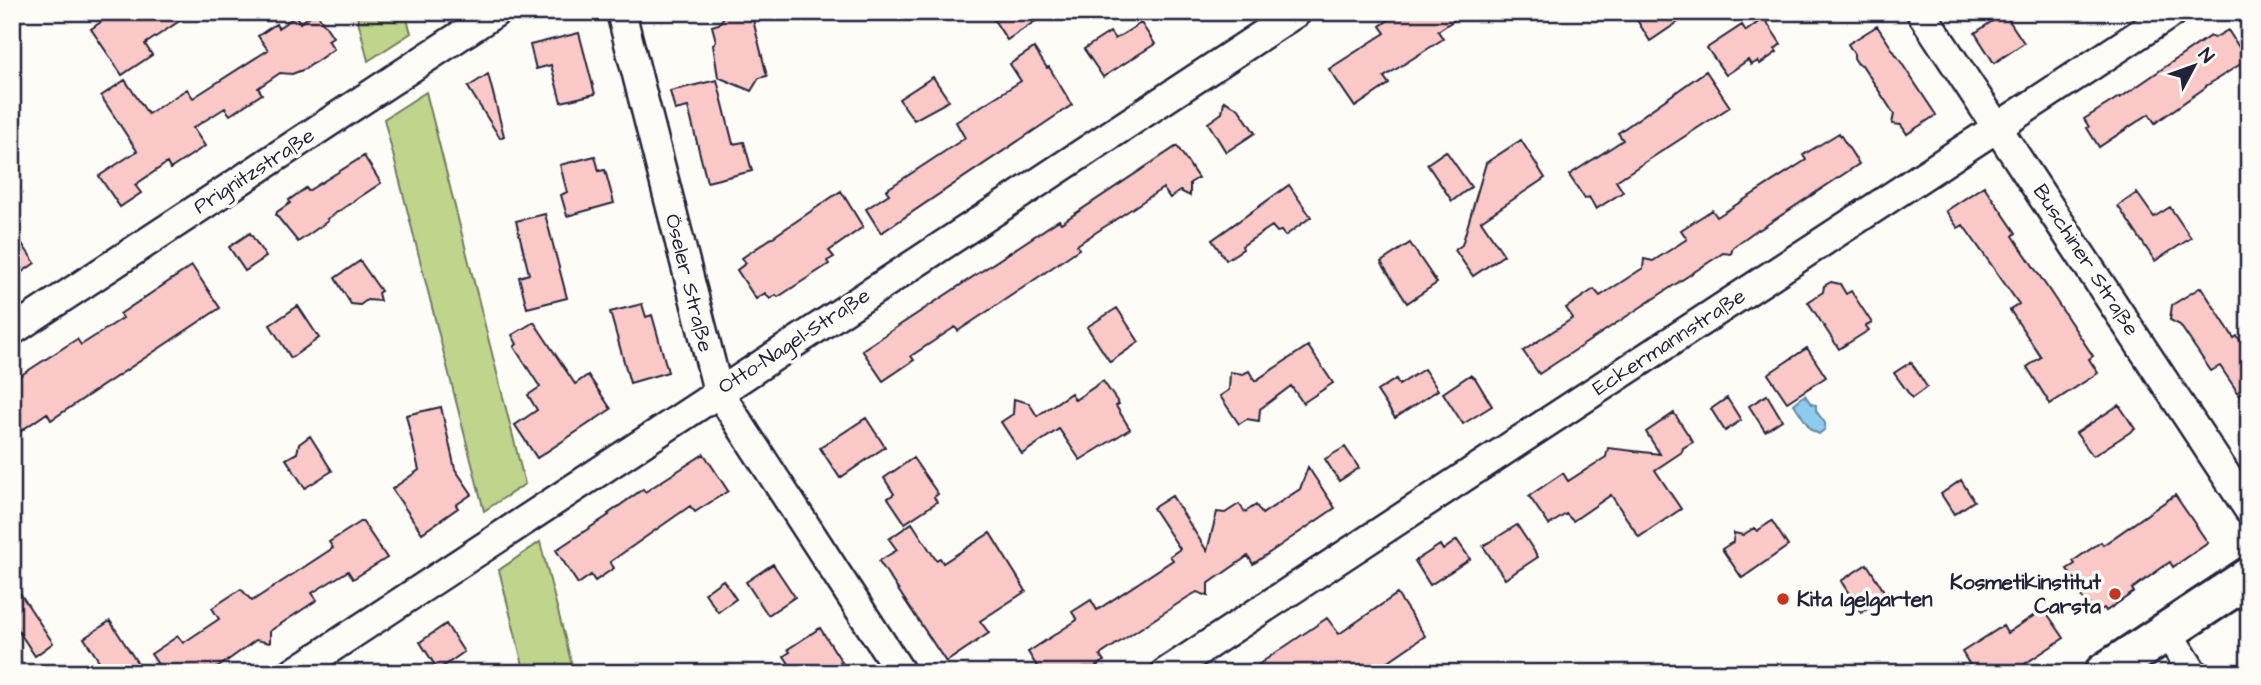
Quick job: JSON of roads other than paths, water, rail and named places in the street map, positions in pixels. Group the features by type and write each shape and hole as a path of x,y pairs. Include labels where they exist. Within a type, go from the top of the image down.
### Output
{"street":[{"name":"Prignitzstraße","path":"12,331 496,12"},
{"name":"Öseler Straße","path":"621,12 718,391 901,673"},
{"name":"Otto-Nagel-Straße","path":"293,673 1297,12"},
{"name":"Buschiner Straße","path":"1921,12 2249,510"},
{"name":"Eckermannstraße","path":"1166,673 2173,12"},
{"path":"2104,673 2249,577"},
{"path":"2167,632 2193,673"}],"water":[{"path":"1805,395 1811,404 1816,405 1816,411 1825,423 1825,429 1819,434 1811,430 1794,404"}],"place":[{"name":"Kosmetikinstitut Carsta","path":"2115,594"},
{"name":"Kita Igelgarten","path":"1783,599"}]}
